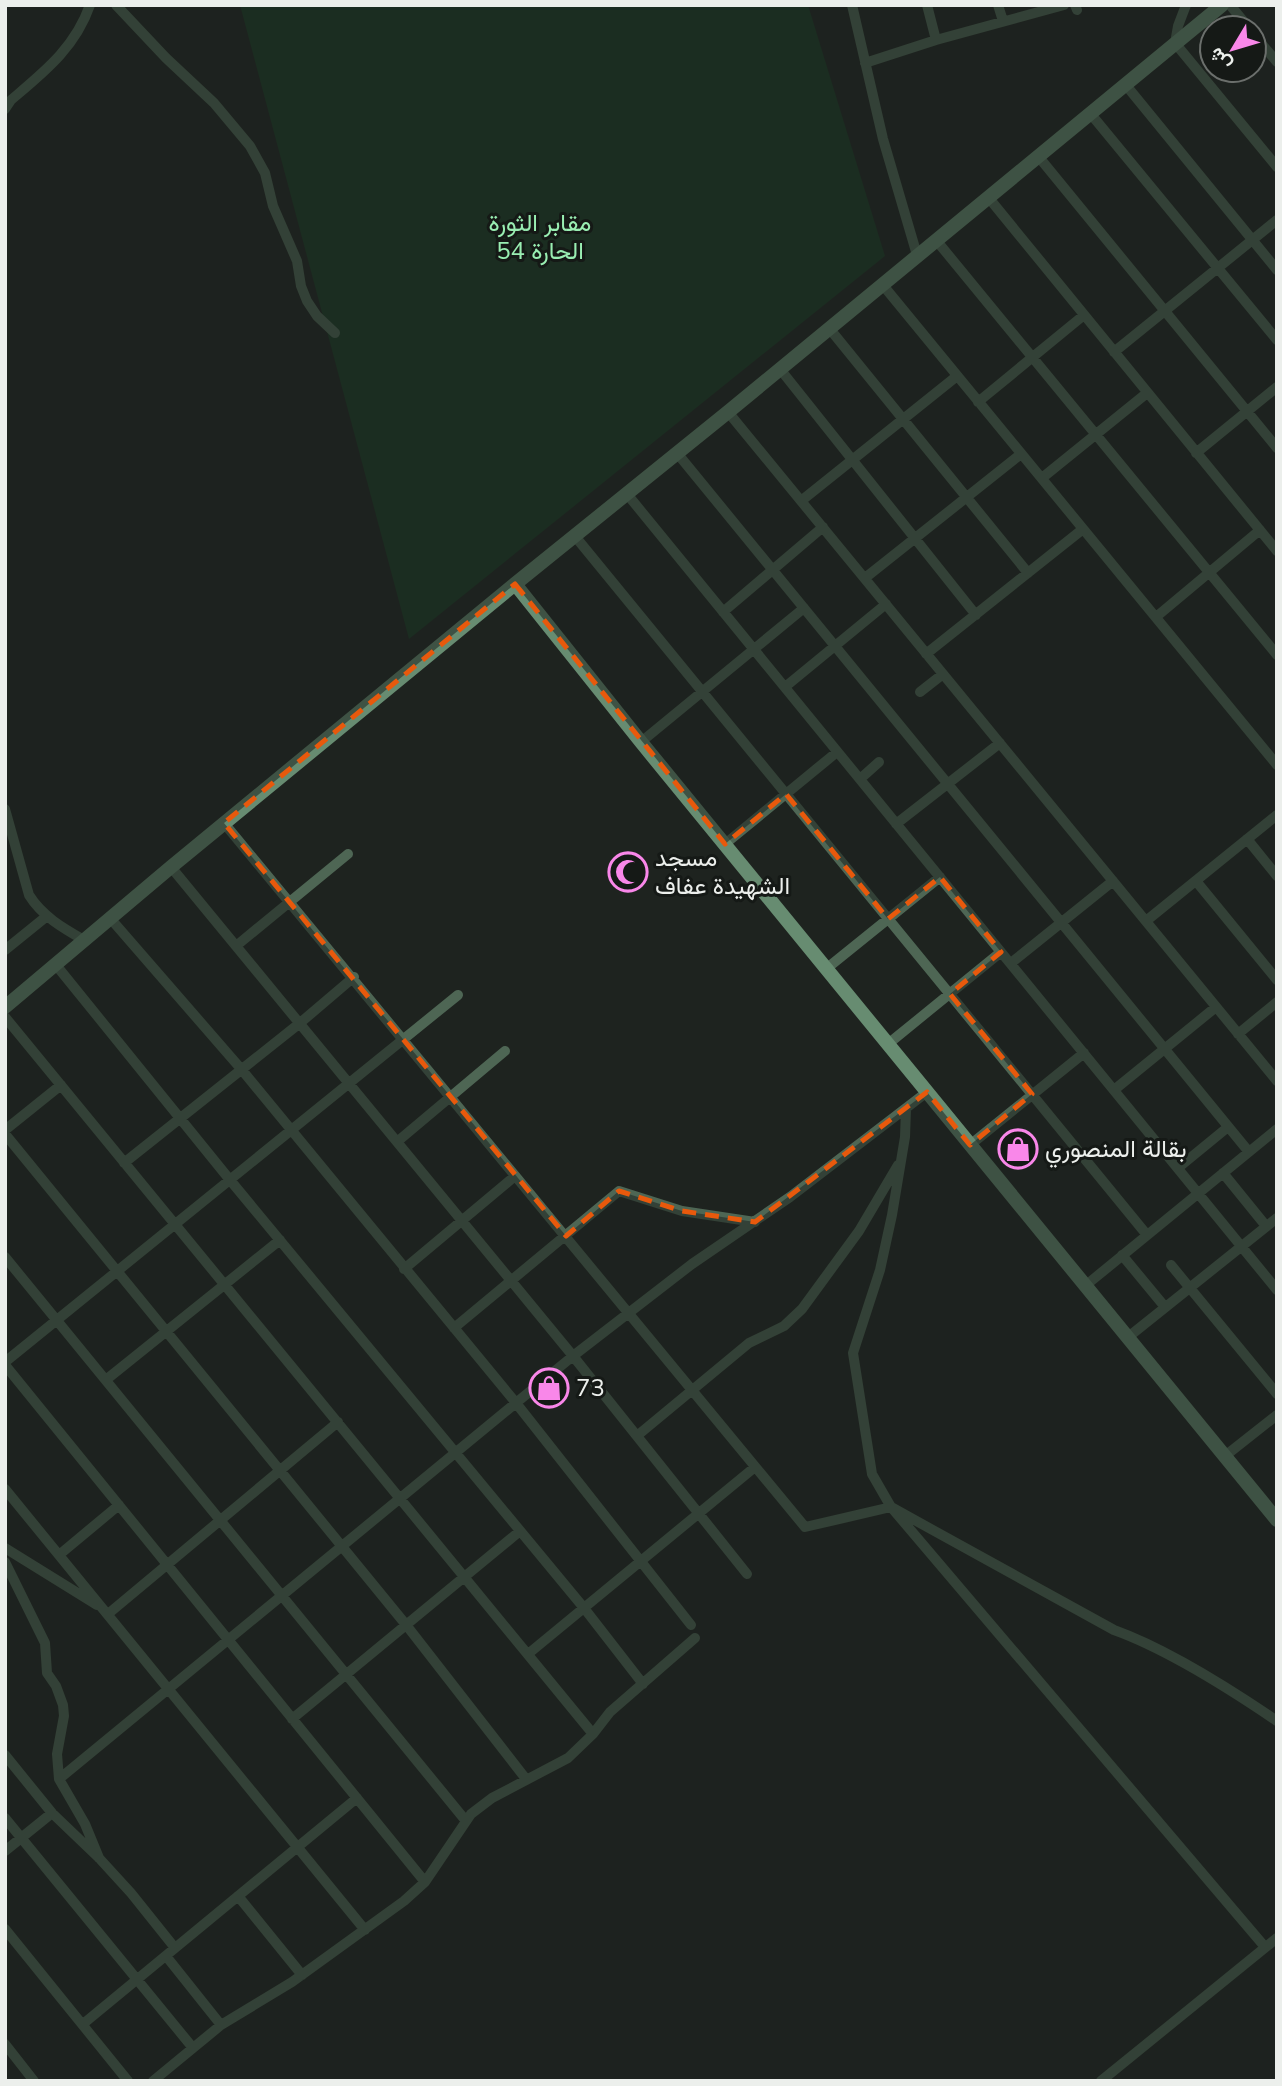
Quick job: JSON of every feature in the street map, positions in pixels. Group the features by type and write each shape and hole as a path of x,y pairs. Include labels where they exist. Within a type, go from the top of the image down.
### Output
{"main road":[{"path":"5,1007 514,584 728,412 1222,5"},
{"path":"514,584 1277,1520"}],"street":[{"path":"5,109 11,100 61,57 73,41 90,5"},
{"path":"116,5 166,58 214,103 250,145 265,173 273,206 297,261 301,286 307,301 317,316 335,333"},
{"path":"852,5 904,215 917,255"},
{"path":"928,5 936,40"},
{"path":"999,5 1003,21"},
{"path":"865,63 936,40 1064,5"},
{"path":"1186,5 1175,43 1277,167"},
{"path":"1125,84 1277,270"},
{"path":"1090,113 1277,340"},
{"path":"1038,156 1277,448"},
{"path":"988,197 1277,551"},
{"path":"1114,352 1277,220"},
{"path":"936,240 1277,655"},
{"path":"882,284 1156,617 1273,752 1277,765"},
{"path":"978,401 1084,315"},
{"path":"829,328 1028,573"},
{"path":"780,369 976,615"},
{"path":"801,501 957,376"},
{"path":"1196,453 1277,387"},
{"path":"1042,478 1147,393"},
{"path":"728,412 1277,1081"},
{"path":"677,453 1249,1152"},
{"path":"864,579 1021,454"},
{"path":"627,494 1277,1290"},
{"path":"723,612 823,527"},
{"path":"926,654 1083,529"},
{"path":"1156,617 1260,530"},
{"path":"575,535 1147,1235"},
{"path":"785,687 886,604"},
{"path":"641,742 804,608"},
{"path":"920,692 943,674"},
{"path":"897,824 1000,743"},
{"path":"725,844 837,752"},
{"path":"860,779 879,762"},
{"path":"5,809 29,895 37,908 84,940"},
{"path":"1146,921 1277,815"},
{"path":"225,823 805,1527 891,1507 1114,1630 1140,1639 1277,1721"},
{"path":"1247,839 1277,876"},
{"path":"5,854 15,846"},
{"path":"236,946 348,854"},
{"path":"171,867 638,1435 747,1574"},
{"path":"826,969 940,877"},
{"path":"1011,964 1113,881"},
{"path":"1196,881 1277,980"},
{"path":"5,950 47,916"},
{"path":"110,918 242,1070 516,1403 691,1625"},
{"path":"888,1044 1001,952"},
{"path":"56,965 584,1608 643,1684"},
{"path":"124,1163 354,977"},
{"path":"425,1882 5,1364 117,1270 458,995"},
{"path":"1238,1034 1277,1002"},
{"path":"1114,1090 1216,1007"},
{"path":"5,1017 593,1734"},
{"path":"398,1141 505,1051"},
{"path":"970,1145 1084,1053"},
{"path":"61,1085 5,1132 342,1545 526,1779"},
{"path":"60,1779 573,1356 692,1264 755,1222 927,1092"},
{"path":"906,1109 892,1215 880,1270 853,1353 872,1474 891,1507 1265,1947"},
{"path":"1178,1168 1228,1127"},
{"path":"1085,1286 1277,1129"},
{"path":"638,1435 692,1393 749,1343 785,1326 802,1309 859,1231 901,1160"},
{"path":"1223,1173 1266,1226"},
{"path":"404,1269 515,1176"},
{"path":"454,1328 620,1191 682,1211 755,1222"},
{"path":"1127,1338 1277,1218"},
{"path":"107,1379 280,1240"},
{"path":"1122,1255 1165,1307"},
{"path":"5,1256 466,1821"},
{"path":"1171,1265 1277,1394"},
{"path":"1224,1457 1277,1415"},
{"path":"106,1612 222,1520 338,1422"},
{"path":"528,1654 755,1467"},
{"path":"5,1489 365,1930"},
{"path":"59,1555 119,1505"},
{"path":"292,1719 520,1531"},
{"path":"5,1548 106,1612"},
{"path":"5,1562 45,1643 47,1673 56,1686 63,1705 64,1716 57,1754 60,1779 86,1824 99,1858"},
{"path":"153,2081 221,2025 302,1975 404,1902 425,1882 466,1821 482,1804 568,1758 593,1734 610,1712 695,1638"},
{"path":"5,1755 52,1813 99,1858 175,1948"},
{"path":"83,2024 358,1798"},
{"path":"5,1851 52,1813"},
{"path":"5,1818 193,2048"},
{"path":"238,1896 302,1975"},
{"path":"5,1929 128,2081"},
{"path":"1101,2081 1277,1938"},
{"path":"166,1956 221,2025"},
{"path":"5,2044 34,2081"}],"highlighted area":[{"path":"515,584 725,844 786,794 888,919 940,877 1001,952 950,994 1032,1094 970,1145 927,1092 755,1222 682,1211 619,1191 566,1236 224,823"}],"green space":[{"name":"مقابر الثورة الحارة 54","path":"240,5 808,5 885,256 409,639"}],"place":[{"name":"مسجد الشهيدة عفاف","path":"628,872"},
{"name":"بقالة المنصوري","path":"1018,1149"},
{"name":"73","path":"549,1388"}]}
